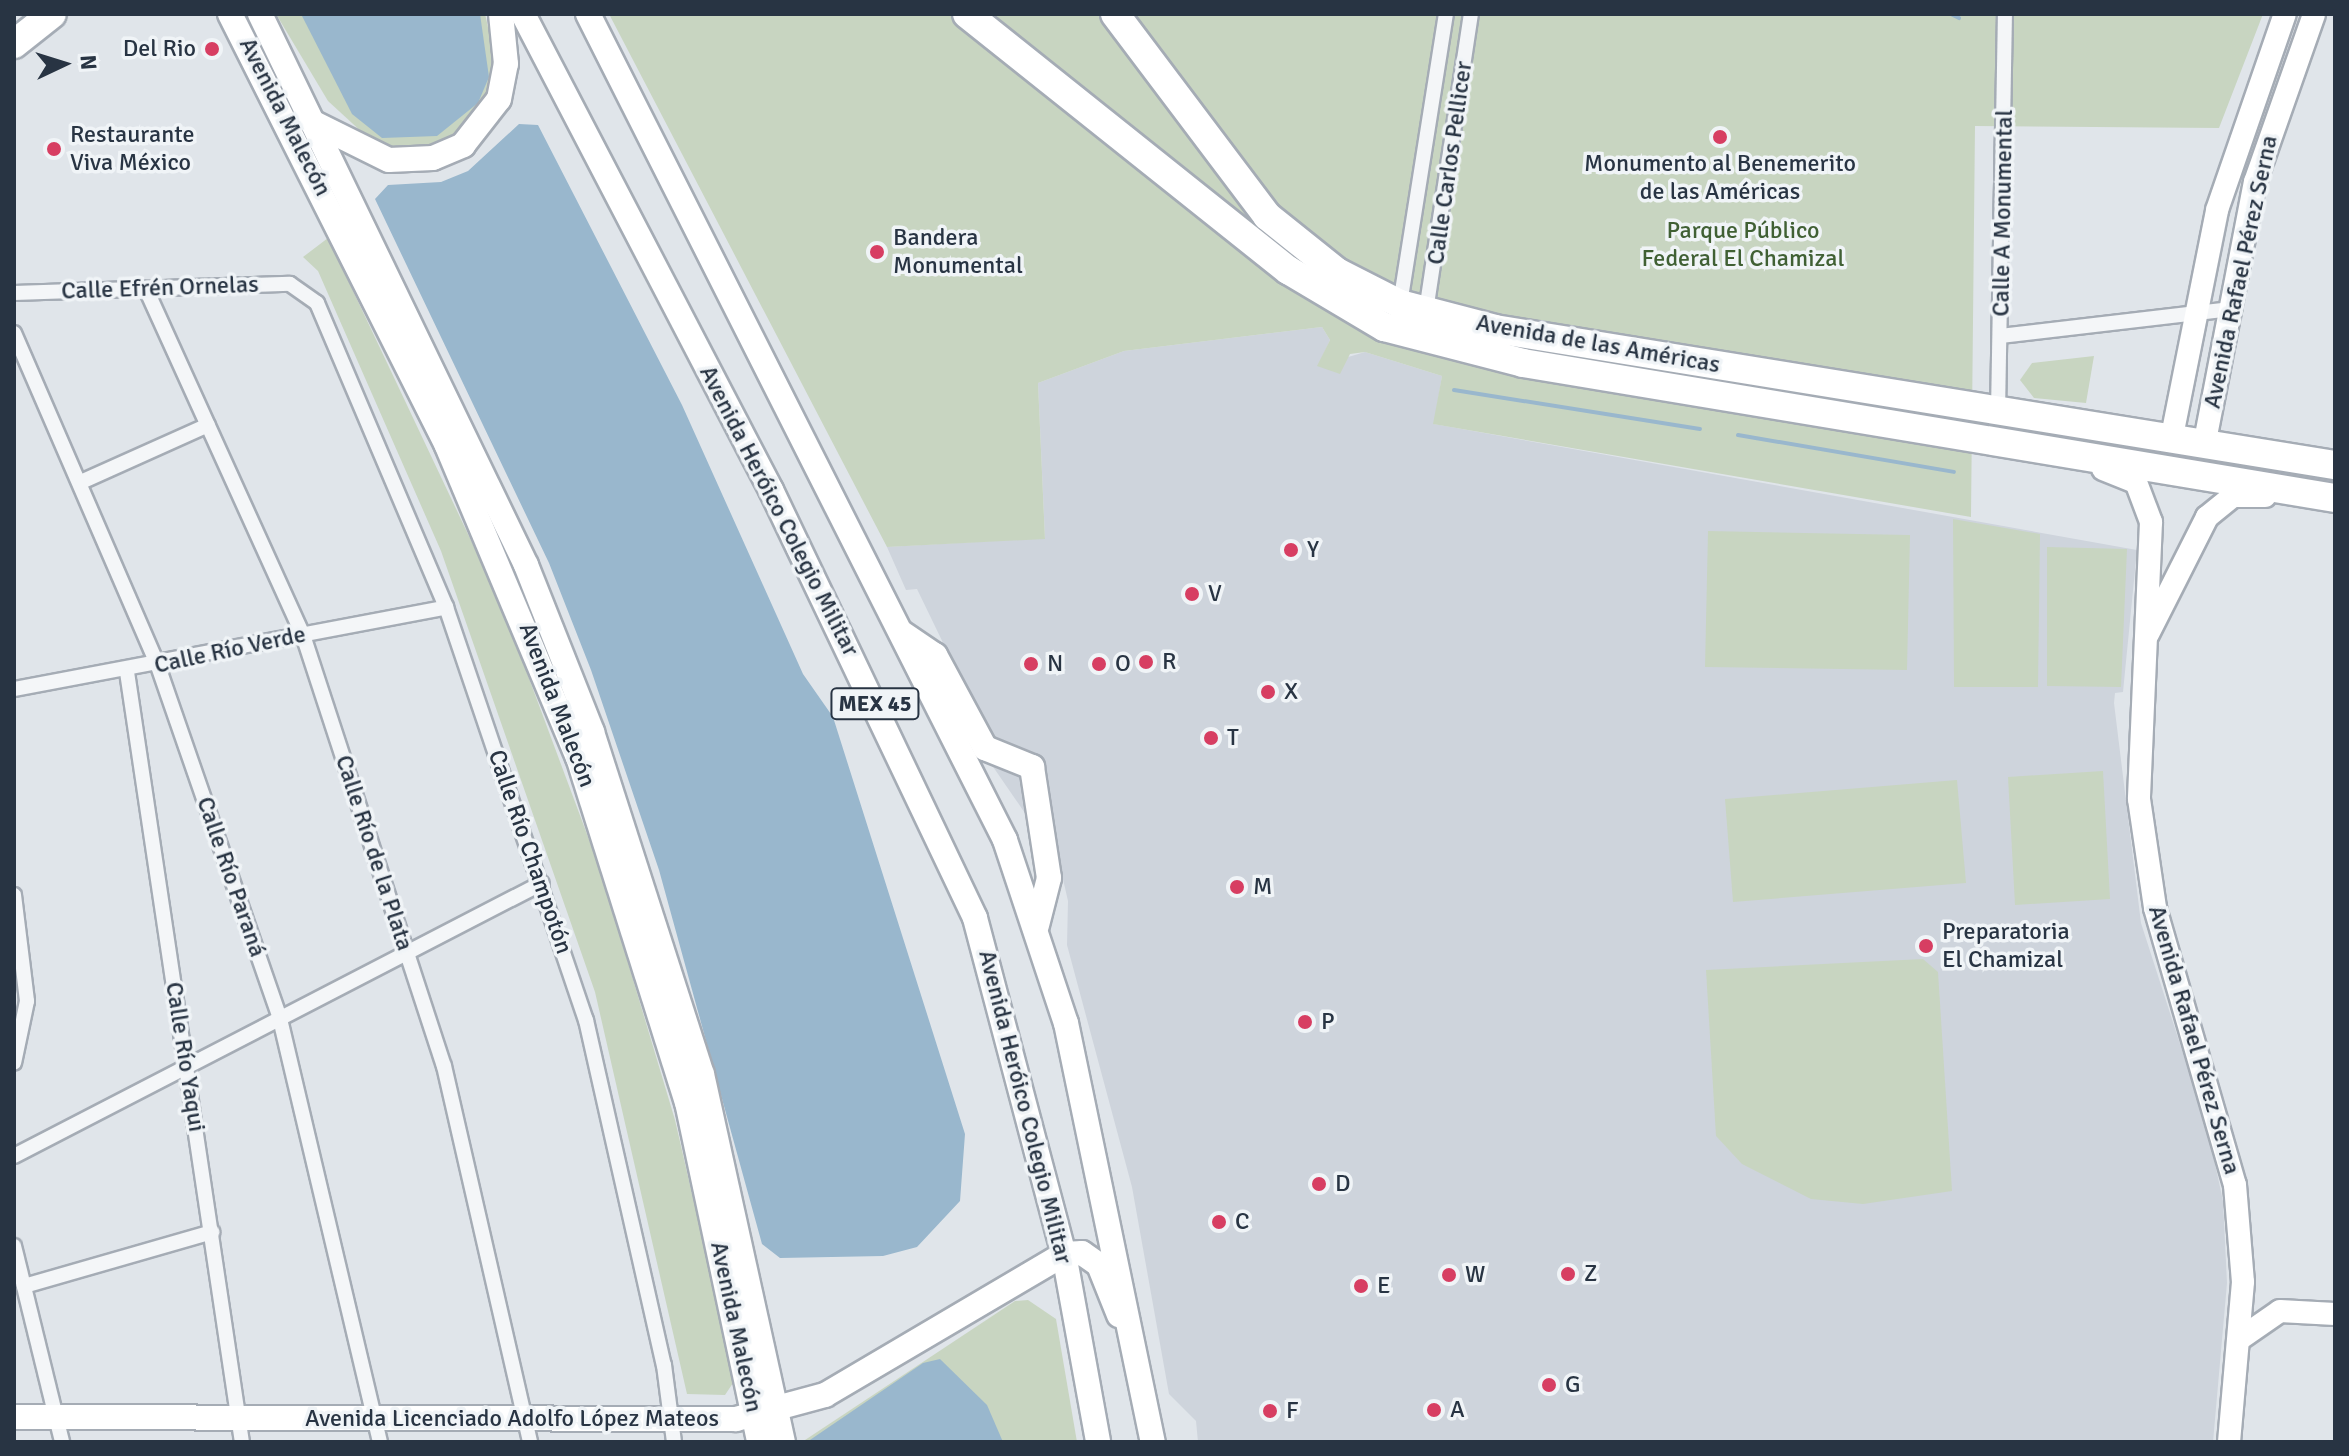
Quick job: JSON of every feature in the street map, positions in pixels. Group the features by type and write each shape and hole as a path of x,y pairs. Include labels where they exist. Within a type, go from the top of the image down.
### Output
{"highway":[{"path":"15,41 52,14"},
{"name":"Avenida de las Américas","path":"967,14 1288,270 1384,327 1523,363 2335,499"},
{"name":"Avenida de las Américas","path":"1115,14 1267,216 1337,272 1413,308 1998,412 2326,459"},
{"path":"1823,411 1977,426 1998,412"}],"main road":[{"name":"Avenida Malecón","path":"230,14 447,446 578,757 687,1102 766,1415 783,1442"},
{"name":"Avenida Malecón","path":"260,14 526,565 592,732 702,1074 766,1415 759,1442"},
{"path":"314,122 389,160 433,158 463,145 499,99 506,64 501,14"},
{"name":"Avenida Heróico Colegio Militar","path":"523,14 771,490 975,918 1064,1254 1098,1442"},
{"name":"MEX 45","path":"588,14 1005,840 1037,925 1092,1127 1135,1336 1153,1442"},
{"name":"Avenida Rafael Pérez Serna","path":"2172,436 2233,153 2285,14"},
{"name":"Avenida Rafael Pérez Serna","path":"2205,441 2259,168 2314,14"},
{"name":"Avenida Rafael Pérez Serna","path":"1995,441 2136,482 2152,536 2136,744 2145,850 2182,1014 2230,1158 2241,1232 2241,1338 2229,1442"},
{"path":"2145,639 2207,517 2225,500 2247,494 2335,499"},
{"path":"902,633 935,655 991,754 1032,767 1049,878 1037,925"},
{"path":"1064,1254 1082,1253 1099,1265 1135,1336"},
{"name":"Avenida Licenciado Adolfo López Mateos","path":"14,1417 56,1417 241,1430 673,1431 766,1415 825,1395 1064,1254"},
{"path":"2241,1338 2280,1311 2335,1314"}],"street":[{"name":"Calle Carlos Pellicer","path":"1413,308 1446,14"},
{"name":"Calle Carlos Pellicer","path":"1413,308 1471,14"},
{"name":"Calle A Monumental","path":"1998,412 2005,14"},
{"name":"Calle Río de la Plata","path":"146,289 303,635 444,1066 529,1431"},
{"name":"Calle Efrén Ornelas","path":"14,293 306,289"},
{"name":"Calle Río Champotón","path":"306,289 446,607 542,883 586,1020 673,1431"},
{"path":"2001,336 2197,310 2230,309"},
{"name":"Calle Río Paraná","path":"14,333 158,666 280,1019 378,1430"},
{"path":"81,482 208,425"},
{"name":"Calle Río Verde","path":"14,689 127,672 446,607"},
{"name":"Calle Río Yaqui","path":"127,672 241,1430"},
{"path":"14,1156 186,1070 542,883"},
{"path":"14,895 27,1001 14,1063"},
{"path":"24,1286 212,1232"},
{"path":"14,1246 62,1442"}],"shaded area":[{"path":"1322,327 1330,340 1318,366 1365,352 1442,376 1434,424 2137,550 2123,692 2115,693 2114,703 2141,923 2208,1131 2223,1201 2227,1283 2213,1442 1198,1442 1196,1421 1169,1394 1132,1187 1067,945 1068,901 1049,818 1029,819 987,758 992,744 917,589 906,590 887,547 1045,538 1038,383 1124,351"}],"green space":[{"path":"276,14 485,14 494,53 483,109 467,129 430,149 377,146 328,101"},
{"name":"Parque Público Federal El Chamizal","path":"609,14 2263,14 2219,128 1975,126 1971,517 1433,424 1442,376 1365,352 1350,354 1340,374 1317,366 1330,340 1322,327 1124,351 1038,383 1045,539 887,547"},
{"path":"328,238 502,606 600,869 675,1120 735,1380 725,1395 687,1394 595,992 441,551 318,271 303,257"},
{"path":"2094,356 2086,403 2034,398 2020,380 2032,363"},
{"path":"1953,519 2040,534 2038,687 1954,687"},
{"path":"1708,531 1910,535 1907,670 1705,667"},
{"path":"2047,547 2127,549 2121,687 2047,686"},
{"path":"2103,771 2110,899 2015,905 2008,777"},
{"path":"1957,780 1966,883 1733,902 1725,799"},
{"path":"1923,959 1938,972 1952,1191 1863,1204 1811,1199 1742,1164 1716,1136 1706,970"},
{"path":"1028,1300 1056,1319 1077,1442 802,1442 1015,1301"}],"water":[{"path":"301,14 480,14 489,77 478,103 437,136 382,138 352,114"},
{"path":"519,124 538,125 682,405 803,674 833,717 965,1134 960,1201 917,1247 883,1256 780,1258 762,1244 659,870 591,670 549,563 375,199 388,185 441,182 468,171"},
{"path":"940,1359 987,1405 1003,1442 807,1442 923,1363"}],"waterway":[{"path":"1951,14 1959,18"},
{"path":"1454,390 1700,429"},
{"path":"1738,435 1954,472"}],"place":[{"name":"Del Rio","path":"212,49"},
{"name":"Monumento al Benemerito de las Américas","path":"1720,137"},
{"name":"Restaurante Viva México","path":"54,149"},
{"name":"Bandera Monumental","path":"877,252"},
{"name":"Y","path":"1291,550"},
{"name":"V","path":"1192,594"},
{"name":"R","path":"1146,662"},
{"name":"N","path":"1031,664"},
{"name":"O","path":"1099,664"},
{"name":"X","path":"1268,692"},
{"name":"T","path":"1211,738"},
{"name":"M","path":"1237,887"},
{"name":"Preparatoria El Chamizal","path":"1926,946"},
{"name":"P","path":"1305,1022"},
{"name":"D","path":"1319,1184"},
{"name":"C","path":"1219,1222"},
{"name":"Z","path":"1568,1274"},
{"name":"W","path":"1449,1275"},
{"name":"E","path":"1361,1286"},
{"name":"G","path":"1549,1385"},
{"name":"A","path":"1434,1410"},
{"name":"F","path":"1270,1411"}]}
